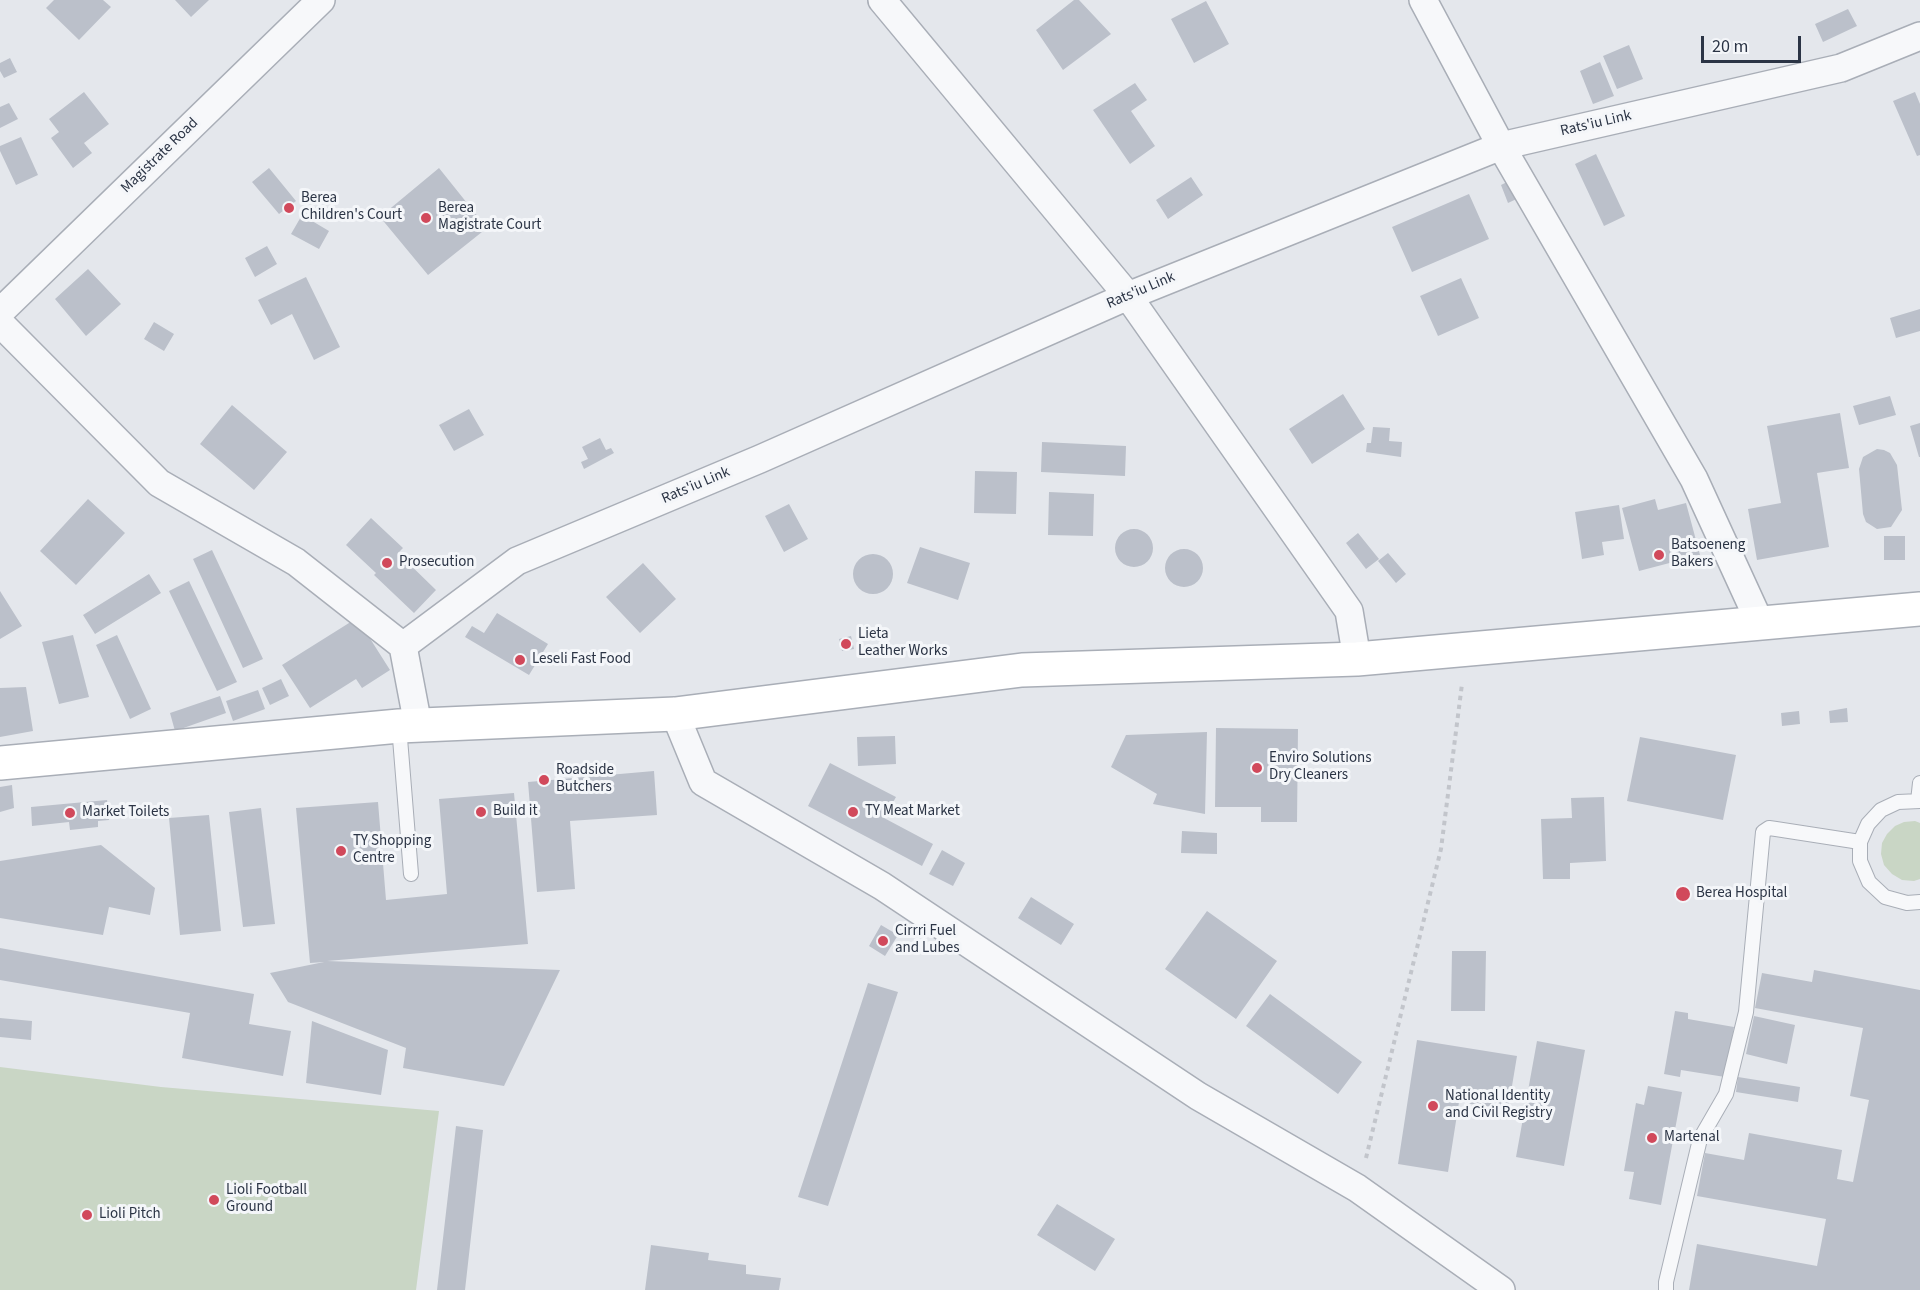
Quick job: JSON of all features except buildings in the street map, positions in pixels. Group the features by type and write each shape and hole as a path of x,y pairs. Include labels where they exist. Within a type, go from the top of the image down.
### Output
{"main road":[{"path":"0,763 408,725 675,714 1022,670 1357,659 1920,609"}],"street":[{"path":"284,34 292,0"},
{"name":"Magistrate Road","path":"0,312 321,0"},
{"path":"882,0 1128,296 1349,611 1357,659"},
{"path":"1422,0 1501,146 1694,479 1760,623"},
{"name":"Rats'iu Link","path":"403,646 517,561 760,459 1128,296 1501,146 1841,68 1920,36"},
{"path":"0,323 159,483 296,562 403,646 408,725"},
{"path":"675,714 703,782 882,886 1198,1096 1357,1188 1501,1290"}],"lane":[{"path":"408,725 411,874"},
{"path":"1920,783 1919,801 1899,802 1881,810 1868,824 1860,842 1860,861 1869,882 1885,897 1907,903 1920,902"},
{"path":"1666,1290 1700,1139 1726,1094 1746,1012 1762,832 1769,828 1860,842"}],"path":[{"path":"1357,1188 1371,1142 1441,849 1467,648"}],"green space":[{"path":"1915,821 1920,823 1920,879 1902,880 1884,865 1881,854 1882,843 1895,826"},
{"name":"Lioli Football Ground","path":"0,1067 161,1087 439,1111 416,1290 0,1290"}],"place":[{"name":"Berea Children's Court","path":"289,208"},
{"name":"Berea Magistrate Court","path":"426,218"},
{"name":"Batsoeneng Bakers","path":"1659,555"},
{"name":"Prosecution","path":"387,563"},
{"name":"Lieta Leather Works","path":"846,644"},
{"name":"Leseli Fast Food","path":"520,660"},
{"name":"Enviro Solutions Dry Cleaners","path":"1257,768"},
{"name":"Roadside Butchers","path":"544,780"},
{"name":"Build it","path":"481,812"},
{"name":"TY Meat Market","path":"853,812"},
{"name":"Market Toilets","path":"70,813"},
{"name":"TY Shopping Centre","path":"341,851"},
{"name":"Berea Hospital","path":"1683,894"},
{"name":"Cirrri Fuel and Lubes","path":"883,941"},
{"name":"National Identity and Civil Registry","path":"1433,1106"},
{"name":"Martenal","path":"1652,1138"},
{"name":"Lioli Football Ground","path":"214,1200"},
{"name":"Lioli Pitch","path":"87,1215"}]}
